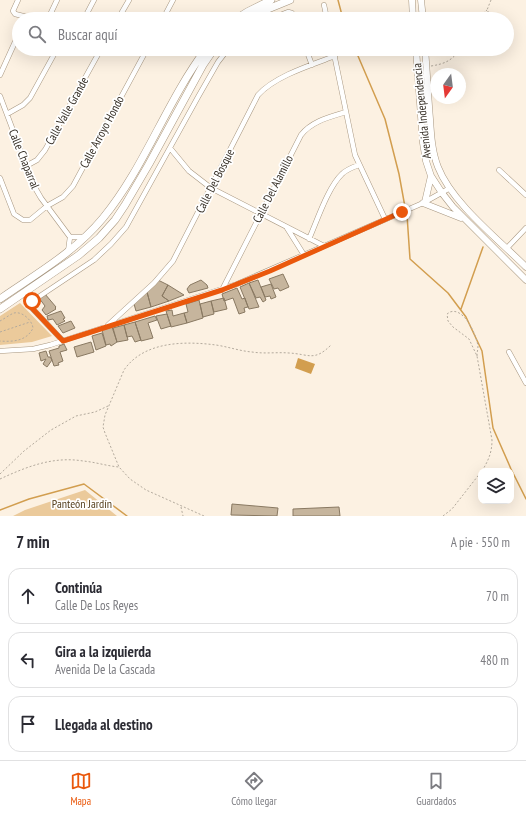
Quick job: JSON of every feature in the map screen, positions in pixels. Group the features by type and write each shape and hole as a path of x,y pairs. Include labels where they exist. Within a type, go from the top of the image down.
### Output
{"main road":[{"path":"247,12 274,1 290,0"},
{"path":"412,0 413,12"},
{"path":"421,0 422,12"},
{"path":"258,12 274,1"},
{"path":"0,299 68,252 103,219 121,194 144,156 183,84 201,56"},
{"path":"0,309 79,255 99,238 115,220 126,205 209,56"},
{"name":"Avenida Independencia","path":"417,56 423,142 426,161 431,176 442,193 464,219 526,280"},
{"name":"Avenida Independencia","path":"426,56 432,138 435,158 440,173 466,209 526,266"},
{"path":"431,176 424,203 464,219"}],"street":[{"path":"13,12 18,0"},
{"path":"51,12 57,0"},
{"path":"88,12 94,0"},
{"path":"122,12 129,0"},
{"path":"167,12 174,0"},
{"path":"324,5 326,12"},
{"path":"0,75 12,49"},
{"path":"7,114 23,105 30,98 53,56"},
{"name":"Calle Valle Grande","path":"26,166 37,160 45,150 97,56"},
{"name":"Calle Arroyo Hondo","path":"0,178 14,214 23,220 30,220 47,206 63,197 73,186 143,56"},
{"path":"63,341 30,306 31,302 86,267 102,254 111,244 132,216 212,72 223,56"},
{"path":"309,56 312,65"},
{"path":"335,56 353,147 359,165 385,219"},
{"name":"Calle Del Bosque","path":"107,326 154,283 178,253 258,95 270,84 335,56"},
{"name":"Calle Chaparral","path":"0,96 34,186 70,237"},
{"name":"Calle Del Alamillo","path":"222,290 301,134 316,123 346,112"},
{"path":"170,148 189,172 211,188 324,246"},
{"path":"309,239 338,180 348,170 359,165"},
{"path":"499,170 526,195"},
{"path":"0,351 33,349 63,341 222,290 304,256 424,203 450,188"},
{"path":"288,228 304,256"},
{"path":"507,248 526,228"},
{"path":"68,252 70,237 86,236"},
{"path":"509,352 526,383"}],"path":[{"path":"487,10 491,0"},
{"path":"427,67 445,64 454,56"},
{"path":"477,356 468,339 448,321 448,314 450,312 459,312 467,322 476,338 478,345 477,356 492,440 492,451 484,468"},
{"path":"0,321 15,313 26,316 31,321 33,328 26,337 16,341 0,341"},
{"path":"0,332 31,321"},
{"path":"204,516 181,507 137,485 119,467 103,427 104,415 128,364 141,354 160,346 180,344 204,344 259,353 288,353 308,356 316,356 323,353 331,345"},
{"path":"0,474 24,451 51,430 76,416 95,412 109,406"},
{"path":"0,480 29,466 53,461 81,460 119,467"},
{"path":"443,516 452,509 478,476"},
{"path":"181,507 183,516"}],"green space":[{"path":"20,303 52,336 32,342 0,345 0,316"},
{"name":"Panteón Jardín","path":"85,490 117,516 13,516 25,510"}],"shaded area":[{"path":"298,358 315,364 311,374 295,368"}],"building":[{"path":"283,274 289,287 280,291 278,288 274,289 269,279"},
{"path":"158,280 168,285 162,296 169,301 151,307 147,292"},
{"path":"201,280 207,285 208,288 189,293 187,289 190,285"},
{"path":"258,280 266,300 263,302 260,297 256,298 249,283"},
{"path":"249,283 259,307 249,309 240,287"},
{"path":"271,284 276,297 271,299 270,296 265,297 261,287"},
{"path":"168,285 184,295 169,301 162,296"},
{"path":"237,288 242,299 245,298 248,307 244,308 245,312 239,314 233,298 224,301 222,294"},
{"path":"147,292 151,307 136,311 134,304"},
{"path":"45,294 56,307 56,309 46,315 42,310 45,306 39,298"},
{"path":"224,298 227,309 214,312 211,301"},
{"path":"199,300 203,318 187,323 184,313 188,312 186,304"},
{"path":"211,301 214,314 203,317 200,304"},
{"path":"172,310 173,316 184,313 187,323 171,327 166,311"},
{"path":"61,311 65,321 57,325 53,319 48,320 47,316"},
{"path":"167,314 171,326 161,329 156,316"},
{"path":"155,316 157,320 148,323 153,338 141,341 135,322"},
{"path":"71,321 75,328 63,333 58,326"},
{"path":"135,322 141,340 135,342 132,336 127,337 124,325"},
{"path":"124,325 128,340 117,342 113,328"},
{"path":"112,327 117,342 111,346 110,344 106,345 102,330"},
{"path":"102,333 106,346 96,350 92,336"},
{"path":"91,342 94,352 77,357 74,347"},
{"path":"64,344 67,350 60,352 63,361 58,363 59,365 54,366 49,351 59,348 59,346"},
{"path":"46,351 48,357 52,360 47,367 43,364 46,359 41,361 39,353"},
{"path":"232,504 278,508 277,516 231,515"},
{"path":"339,507 340,516 293,516 293,509"}],"waterway":[{"path":"338,0 341,12"},
{"path":"358,56 385,119 399,174 405,207"},
{"path":"407,215 410,259 448,293 466,317 482,351 493,428 526,499"},
{"path":"461,309 483,247"},
{"path":"0,510 29,499 84,484 127,516"}],"route":[{"path":"32,301 30,306 63,341 222,290 270,271 402,212"}]}
